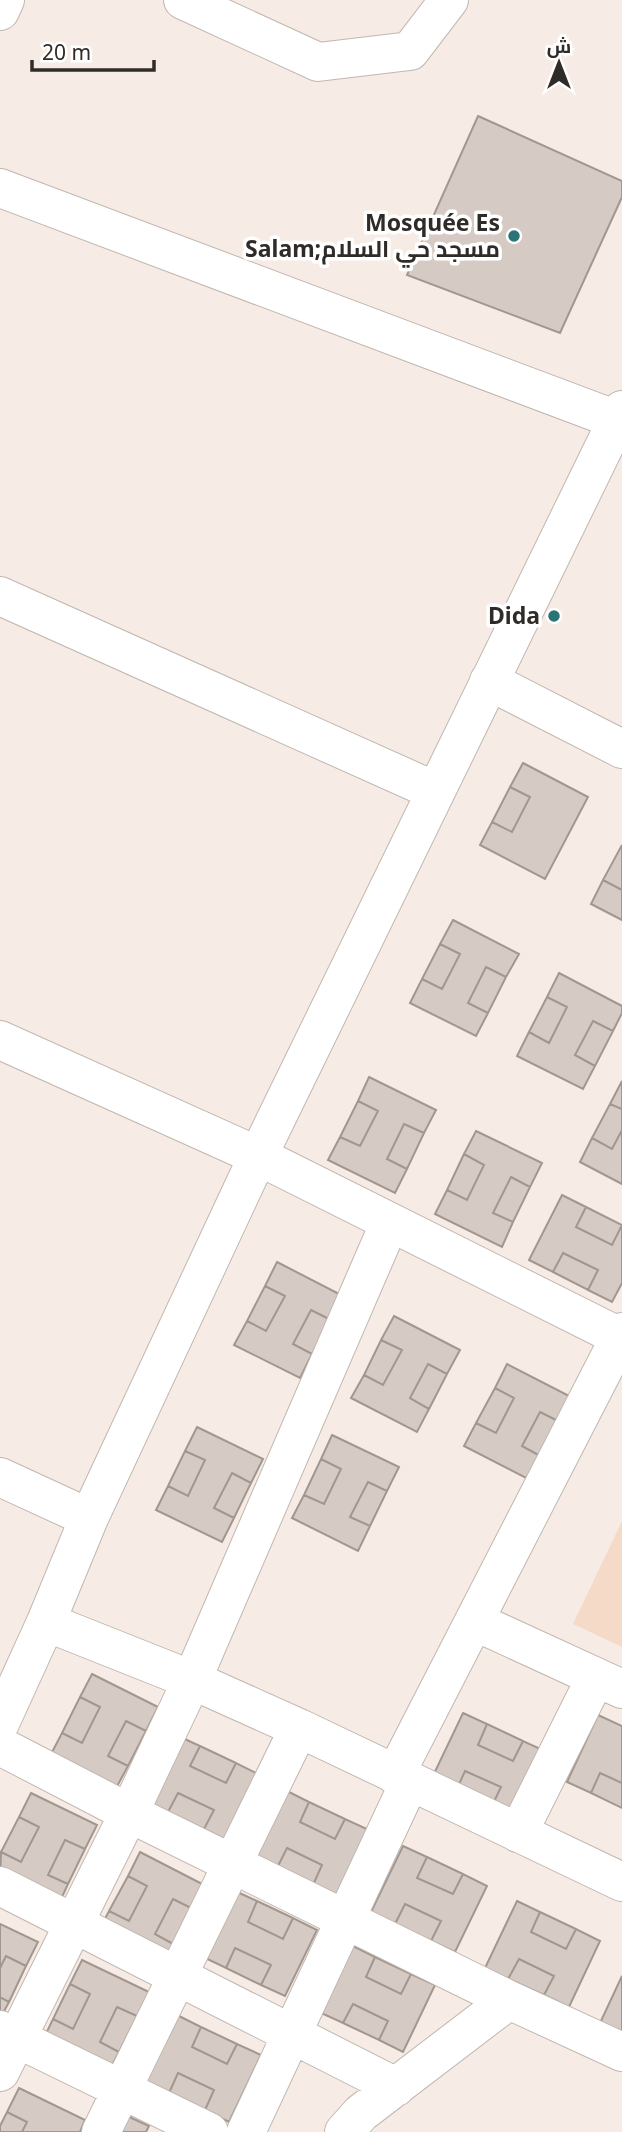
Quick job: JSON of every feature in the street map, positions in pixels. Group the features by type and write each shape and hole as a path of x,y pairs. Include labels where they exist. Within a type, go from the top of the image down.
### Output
{"street":[{"path":"0,11 5,0"},
{"path":"183,0 318,62 410,51 449,0"},
{"path":"0,188 620,415 258,1156 89,1518 0,1723"},
{"path":"0,596 435,791"},
{"path":"489,681 622,749"},
{"path":"0,1040 258,1156 621,1334 474,1621 403,1778 345,1920 246,2132"},
{"path":"0,2072 8,2034 74,1924 192,1680 390,1222"},
{"path":"0,1477 89,1518"},
{"path":"474,1621 609,1683 518,1833"},
{"path":"46,1622 192,1680 299,1728 622,1882"},
{"path":"101,2132 299,1728"},
{"path":"0,1746 345,1920 622,2052"},
{"path":"0,1886 396,2087"},
{"path":"344,2132 361,2113 509,2000"},
{"path":"8,2034 209,2132"}],"shaded area":[{"path":"622,1521 622,1647 573,1624"}],"building":[{"name":"Mosquée Es Salam;مسجد حي السلام","path":"478,116 622,181 622,197 560,333 407,275"},
{"path":"523,763 588,797 545,879 480,845 492,822 512,832 530,797 510,787"},
{"path":"510,787 530,797 512,832 492,822"},
{"path":"622,845 622,890 603,880"},
{"path":"603,880 622,890 622,920 591,904"},
{"path":"453,920 519,954 506,977 486,967 468,1003 488,1013 476,1036 410,1003 422,979 442,989 460,954 440,944"},
{"path":"440,944 460,954 442,989 422,979"},
{"path":"486,967 506,977 488,1013 468,1003"},
{"path":"559,973 622,1006 622,1013 613,1031 593,1021 575,1055 595,1066 583,1089 517,1056 529,1032 549,1043 567,1007 547,997"},
{"path":"547,997 567,1007 549,1043 529,1032"},
{"path":"593,1021 613,1031 595,1066 575,1055"},
{"path":"369,1077 436,1110 424,1133 404,1124 387,1159 407,1169 395,1193 328,1160 340,1137 360,1146 378,1111 358,1101"},
{"path":"622,1081 622,1109 610,1104"},
{"path":"358,1101 378,1111 360,1146 340,1137"},
{"path":"610,1104 622,1109 622,1130 612,1149 592,1138"},
{"path":"404,1124 424,1133 407,1169 387,1159"},
{"path":"622,1130 622,1184 580,1162 592,1138 612,1149"},
{"path":"476,1131 542,1163 530,1187 511,1177 493,1213 513,1222 502,1247 435,1214 447,1190 467,1200 484,1165 464,1154"},
{"path":"464,1154 484,1165 467,1200 447,1190"},
{"path":"511,1177 530,1187 513,1222 493,1213"},
{"path":"562,1195 586,1207 576,1227 612,1245 622,1225 622,1283 612,1302 588,1290 598,1270 563,1253 553,1272 529,1260"},
{"path":"586,1207 622,1225 612,1245 576,1227"},
{"path":"563,1253 598,1270 588,1290 553,1272"},
{"path":"277,1262 343,1296 331,1320 311,1310 293,1344 312,1354 300,1378 234,1345 247,1321 266,1331 285,1296 265,1286"},
{"path":"265,1286 285,1296 266,1331 247,1321"},
{"path":"311,1310 331,1320 312,1354 293,1344"},
{"path":"394,1316 460,1350 447,1374 428,1364 410,1398 429,1409 417,1432 351,1398 364,1375 383,1385 402,1350 381,1340"},
{"path":"381,1340 402,1350 383,1385 364,1375"},
{"path":"428,1364 447,1374 429,1409 410,1398"},
{"path":"507,1364 573,1398 560,1422 540,1412 522,1446 542,1457 530,1480 464,1446 476,1423 496,1433 514,1398 495,1388"},
{"path":"495,1388 514,1398 496,1433 476,1423"},
{"path":"540,1412 560,1422 542,1457 522,1446"},
{"path":"197,1427 263,1459 251,1483 232,1473 214,1508 234,1518 222,1542 156,1510 168,1486 188,1496 205,1460 185,1451"},
{"path":"332,1435 399,1467 387,1491 368,1482 350,1517 370,1526 358,1551 292,1518 304,1495 324,1504 341,1469 321,1459"},
{"path":"185,1451 205,1460 188,1496 168,1486"},
{"path":"321,1459 341,1469 324,1504 304,1495"},
{"path":"232,1473 251,1483 234,1518 214,1508"},
{"path":"368,1482 387,1491 370,1526 350,1517"},
{"path":"92,1674 158,1707 146,1731 126,1721 108,1756 128,1766 115,1790 50,1756 62,1733 82,1743 100,1707 80,1697"},
{"path":"80,1697 100,1707 82,1743 62,1733"},
{"path":"463,1713 487,1724 478,1745 513,1761 523,1741 547,1752 516,1819 491,1808 501,1787 465,1771 456,1791 431,1780"},
{"path":"598,1715 622,1726 622,1783 600,1773 591,1793 567,1782"},
{"path":"126,1721 146,1731 128,1766 108,1756"},
{"path":"487,1724 523,1741 513,1761 478,1745"},
{"path":"176,1735 200,1746 190,1766 226,1783 236,1763 260,1775 228,1841 204,1829 214,1810 178,1793 168,1812 144,1801"},
{"path":"200,1746 236,1763 226,1783 190,1766"},
{"path":"465,1771 501,1787 491,1808 456,1791"},
{"path":"600,1773 622,1783 622,1808 591,1793"},
{"path":"285,1790 309,1802 300,1822 335,1839 345,1819 369,1830 337,1897 313,1885 322,1865 287,1848 277,1868 253,1857"},
{"path":"31,1793 97,1825 85,1849 65,1840 48,1875 68,1884 57,1908 0,1881 1,1852 21,1862 39,1827 19,1817"},
{"path":"178,1793 214,1810 204,1829 168,1812"},
{"path":"309,1802 345,1819 335,1839 300,1822"},
{"path":"19,1817 39,1827 21,1862 1,1852"},
{"path":"65,1840 85,1849 68,1884 48,1875"},
{"path":"403,1846 427,1857 417,1878 453,1894 463,1874 487,1886 455,1952 431,1941 441,1921 405,1904 395,1924 371,1912"},
{"path":"287,1848 322,1865 313,1885 277,1868"},
{"path":"140,1852 206,1886 193,1909 173,1899 155,1934 175,1945 163,1968 97,1934 109,1911 129,1921 147,1886 128,1876"},
{"path":"427,1857 463,1874 453,1894 417,1878"},
{"path":"128,1876 147,1886 129,1921 109,1911"},
{"path":"233,1890 257,1901 248,1922 283,1939 293,1918 317,1930 285,1996 261,1985 271,1965 235,1948 226,1968 201,1956"},
{"path":"173,1899 193,1909 175,1945 155,1934"},
{"path":"257,1901 293,1918 283,1939 248,1922"},
{"path":"517,1901 540,1912 531,1932 566,1949 576,1929 600,1941 569,2007 544,1995 554,1976 519,1959 508,1979 485,1968"},
{"path":"405,1904 441,1921 431,1941 395,1924"},
{"path":"540,1912 576,1929 566,1949 531,1932"},
{"path":"0,1924 38,1942 26,1966 6,1956 0,1968"},
{"path":"351,1945 375,1957 366,1977 401,1994 411,1974 435,1985 403,2052 379,2040 388,2021 353,2004 343,2023 319,2012"},
{"path":"235,1948 271,1965 261,1985 226,1968"},
{"path":"6,1956 26,1966 9,2002 0,1997 0,1968"},
{"path":"375,1957 411,1974 401,1994 366,1977"},
{"path":"519,1959 554,1976 544,1995 508,1979"},
{"path":"82,1960 149,1992 137,2016 117,2007 100,2042 119,2052 107,2075 41,2044 53,2019 73,2029 90,1994 70,1984"},
{"path":"622,1976 622,2034 600,2023"},
{"path":"70,1984 90,1994 73,2029 53,2019"},
{"path":"0,1997 9,2002 0,2019"},
{"path":"353,2004 388,2021 379,2040 343,2023"},
{"path":"117,2007 137,2016 119,2052 100,2042"},
{"path":"177,2015 201,2027 192,2047 227,2064 237,2044 261,2055 229,2122 205,2110 214,2090 178,2073 169,2093 145,2082"},
{"path":"201,2027 237,2044 227,2064 192,2047"},
{"path":"178,2073 214,2090 205,2110 169,2093"},
{"path":"19,2088 85,2120 80,2132 22,2132 27,2122 7,2112"},
{"path":"7,2112 27,2122 22,2132 0,2132"},
{"path":"125,2115 149,2126 146,2132 117,2132"}],"place":[{"name":"Mosquée Es Salam;مسجد حي السلام","path":"514,236"},
{"name":"Dida","path":"554,616"}]}
